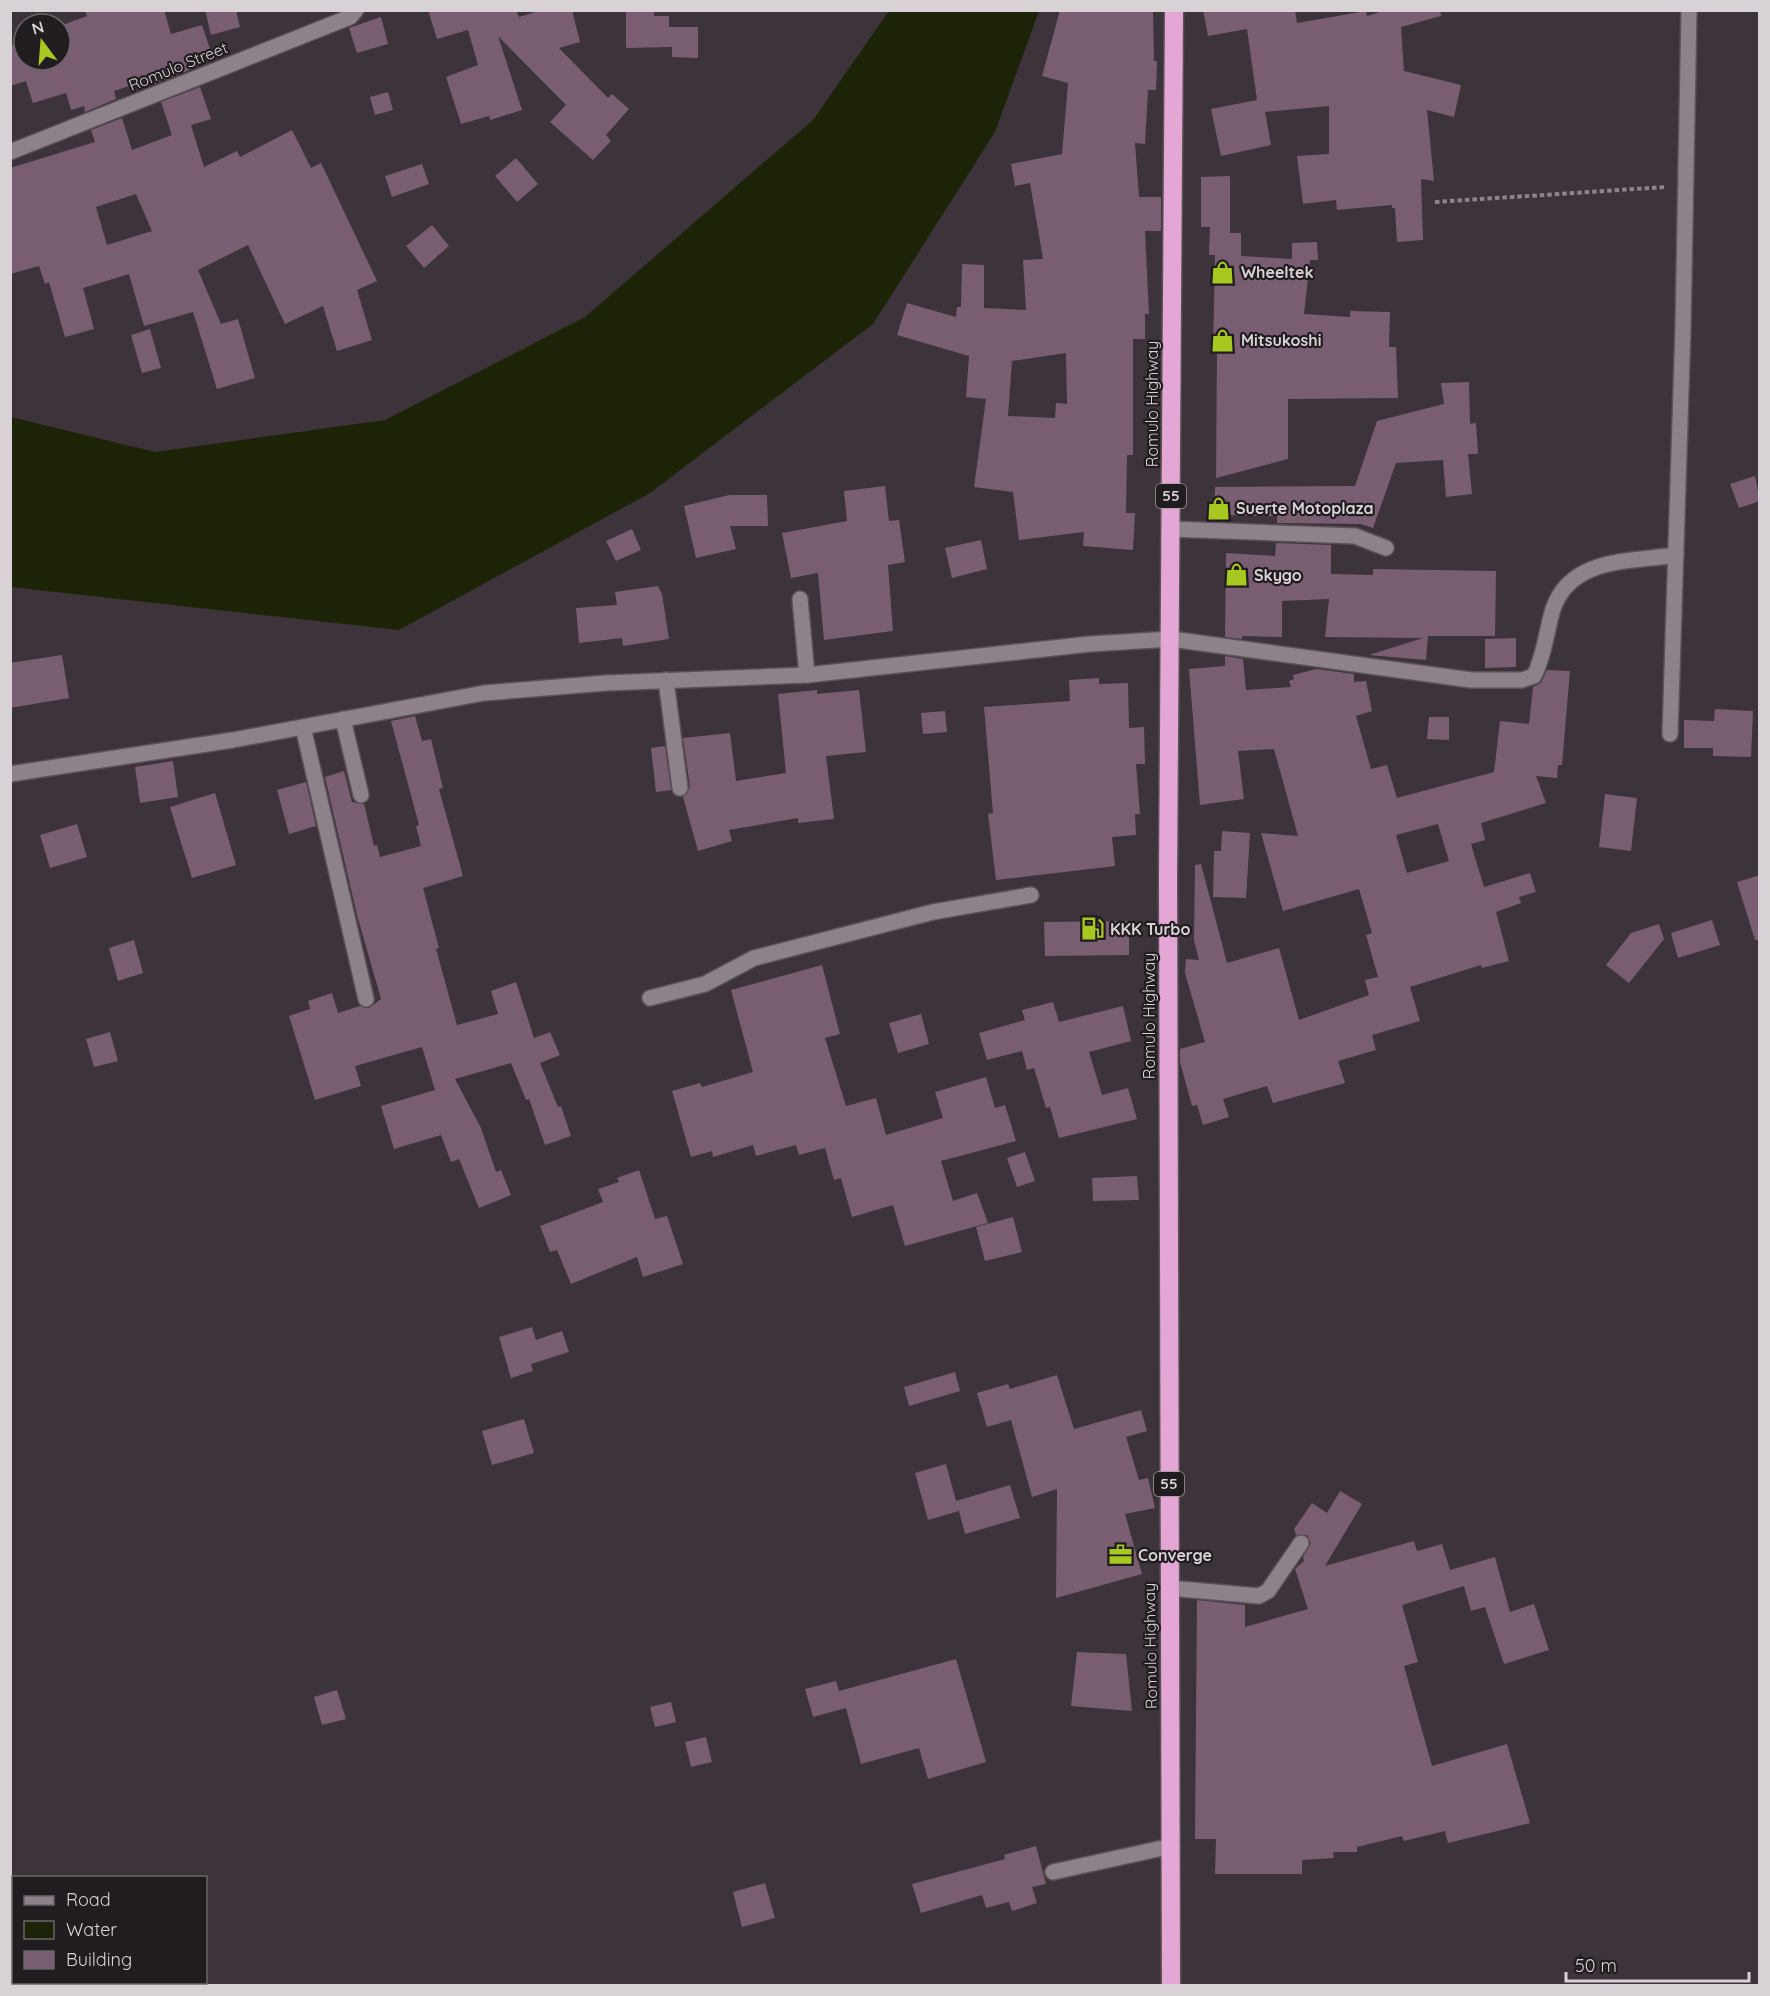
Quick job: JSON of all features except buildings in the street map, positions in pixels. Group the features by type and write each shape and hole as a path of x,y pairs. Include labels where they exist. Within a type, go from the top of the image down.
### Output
{"highway":[{"name":"Romulo Highway","path":"1172,1986 1169,1588 1174,10"}],"street":[{"name":"Romulo Street","path":"10,152 350,17 356,10"},
{"path":"1670,734 1689,10"},
{"path":"1171,529 1355,536 1386,548"},
{"path":"10,774 146,754 484,693 548,686 807,675 1090,644 1171,639 1471,680 1522,680 1534,676 1542,659 1553,610 1566,584 1574,576 1599,567 1676,555"},
{"path":"800,599 807,675"},
{"path":"666,680 680,788"},
{"path":"343,719 361,795"},
{"path":"303,727 366,999"},
{"path":"650,998 705,984 754,958 933,912 1031,895"},
{"path":"1169,1588 1259,1596 1268,1591 1301,1543"},
{"path":"1053,1872 1172,1846"}],"path":[{"path":"1435,202 1685,186"}],"water":[{"path":"889,11 1039,11 995,132 873,324 650,493 399,630 11,587 11,417 155,452 385,420 585,317 813,120"}],"place":[{"name":"Wheeltek","path":"1223,272"},
{"name":"Mitsukoshi","path":"1223,340"},
{"name":"Suerte Motoplaza","path":"1218,508"},
{"name":"Skygo","path":"1236,575"},
{"name":"KKK Turbo","path":"1092,929"},
{"name":"Converge","path":"1120,1555"}]}
